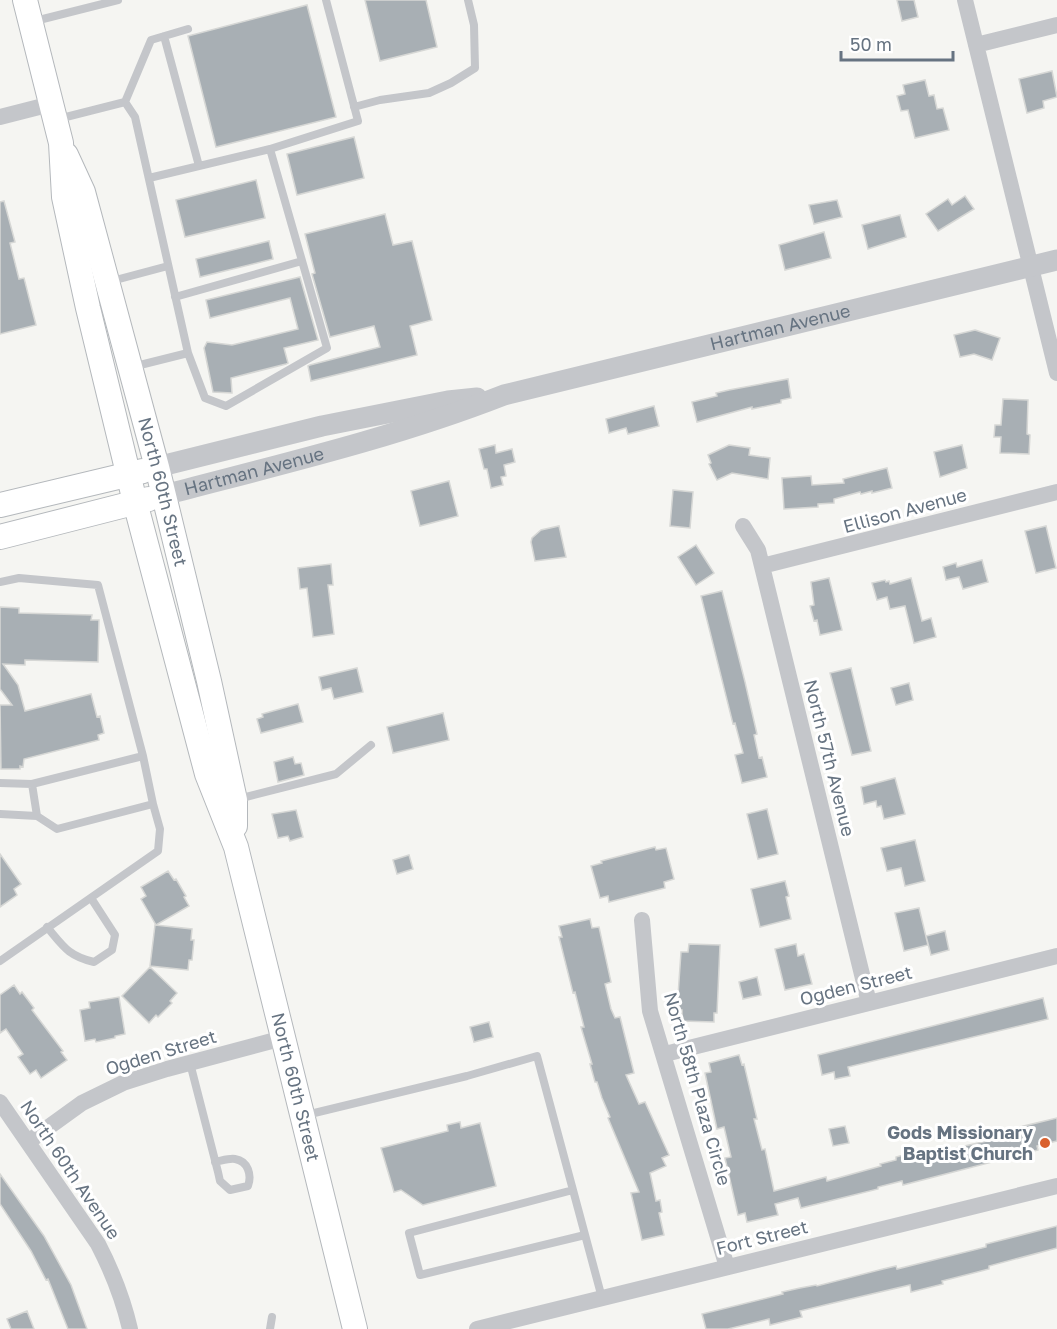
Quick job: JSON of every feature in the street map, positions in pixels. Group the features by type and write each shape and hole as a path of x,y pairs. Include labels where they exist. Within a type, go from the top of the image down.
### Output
{"main road":[{"name":"North 60th Street","path":"28,11 61,143 83,192 164,495 235,800 236,847"},
{"name":"North 60th Street","path":"61,143 64,197 88,309 135,502 207,774 236,847 355,1329"},
{"name":"Hartman Avenue","path":"0,505 157,467"},
{"name":"Hartman Avenue","path":"0,537 164,495"}],"street":[{"path":"965,0 1057,373"},
{"path":"976,45 1057,25"},
{"path":"0,117 53,112"},
{"name":"Hartman Avenue","path":"164,495 327,452 442,418 504,395 1057,260"},
{"name":"Hartman Avenue","path":"157,467 333,424 448,401 504,395"},
{"name":"Ellison Avenue","path":"762,566 1057,492"},
{"name":"North 57th Avenue","path":"743,526 758,550 869,1003"},
{"name":"North 58th Plaza Circle","path":"642,920 650,1011 665,1054 727,1267"},
{"name":"Ogden Street","path":"665,1054 1057,956"},
{"name":"Ogden Street","path":"28,1142 82,1103 123,1083 283,1038"},
{"name":"North 60th Avenue","path":"0,1102 98,1244 111,1269 130,1329"},
{"name":"Fort Street","path":"477,1329 1057,1186"}],"lane":[{"path":"28,11 118,0"},
{"path":"149,178 270,149 358,121 326,0"},
{"path":"354,107 380,100 429,93 475,68 474,25 468,0"},
{"path":"125,102 151,39 188,29"},
{"path":"164,36 199,166"},
{"path":"125,102 135,117 188,353 205,398 226,406 327,348 270,149"},
{"path":"53,112 125,102"},
{"path":"175,297 302,261"},
{"path":"108,282 168,266"},
{"path":"131,367 188,353"},
{"path":"0,582 19,578 98,585 160,829 158,851 0,961"},
{"path":"235,800 336,774 371,745"},
{"path":"0,783 32,784 143,756"},
{"path":"32,784 37,816"},
{"path":"0,814 37,816 57,829 153,804"},
{"path":"48,927 66,949 78,958 94,962 112,950 115,935 91,898"},
{"path":"302,1116 467,1076 537,1056 602,1298"},
{"path":"190,1063 215,1162 220,1181 230,1190 248,1186 249,1173 247,1167 240,1161 233,1158 215,1162"},
{"path":"573,1190 409,1233 417,1265 420,1275 585,1235"},
{"path":"270,1329 272,1317"}],"building":[{"path":"365,0 426,0 437,47 380,61"},
{"path":"897,0 914,0 918,17 902,21"},
{"path":"307,5 336,117 216,147 188,36"},
{"path":"1052,71 1057,97 1043,101 1044,108 1027,113 1019,79"},
{"path":"925,80 929,96 934,95 937,109 943,108 949,130 915,138 908,110 901,111 897,96 905,94 903,85"},
{"path":"354,137 364,178 297,195 287,154"},
{"path":"256,180 265,218 185,237 176,200"},
{"path":"965,196 974,209 938,231 926,214 948,199 952,205"},
{"path":"837,200 842,217 814,224 809,205"},
{"path":"4,201 15,242 10,243 19,279 24,278 36,325 0,334 0,202"},
{"path":"385,214 393,245 412,241 432,320 410,326 417,355 311,381 308,366 310,365 380,347 374,326 330,337 312,274 315,273 305,234"},
{"path":"900,215 906,237 868,249 862,225"},
{"path":"824,232 831,258 785,270 779,245"},
{"path":"269,241 273,259 200,277 196,259"},
{"path":"300,277 318,340 284,348 288,363 286,364 231,378 232,393 213,392 204,348 207,342 232,345 298,329 290,298 210,318 206,300"},
{"path":"975,330 1000,338 992,360 974,354 960,357 954,335"},
{"path":"788,379 791,398 781,400 781,403 752,409 752,407 697,422 692,402 717,396 716,393"},
{"path":"1003,399 1028,400 1029,454 1000,453 1001,437 994,437 995,425 1001,425"},
{"path":"654,406 659,426 628,434 626,428 609,433 606,419"},
{"path":"495,445 496,453 512,449 515,462 504,465 506,476 501,477 503,485 491,488 479,449"},
{"path":"729,445 750,448 749,455 770,458 768,479 732,473 717,480 709,464 711,463 708,455"},
{"path":"962,445 967,468 940,477 934,452"},
{"path":"887,468 892,488 872,493 872,491 861,494 860,492 834,499 834,503 818,504 818,507 784,509 782,478 811,476 812,485 844,483 843,479"},
{"path":"449,481 458,516 420,526 411,491"},
{"path":"673,490 693,492 690,528 670,526"},
{"path":"559,526 566,557 535,561 532,538 541,530"},
{"path":"1046,526 1056,568 1036,573 1025,531"},
{"path":"696,545 714,573 696,585 678,557"},
{"path":"982,560 988,582 963,589 959,577 946,580 943,567 956,563 957,567"},
{"path":"331,564 333,585 328,585 334,634 313,637 307,588 300,589 298,568"},
{"path":"829,578 842,630 820,635 817,620 814,621 810,606 814,605 811,582"},
{"path":"911,578 922,621 931,618 936,637 914,643 905,606 890,609 887,597 877,600 872,583 885,580 890,584"},
{"path":"722,591 757,734 754,735 759,758 762,757 767,777 742,783 735,755 743,753 735,723 733,724 701,596"},
{"path":"0,607 19,608 19,613 92,615 91,620 99,620 98,662 25,660 25,665 3,664 18,685 25,711 91,694 104,733 98,735 99,740 24,759 23,767 20,766 20,769 1,769 0,705 12,705 0,689"},
{"path":"357,668 363,692 334,699 331,688 322,690 319,677"},
{"path":"851,668 871,751 852,755 830,673"},
{"path":"909,683 913,700 896,705 891,688"},
{"path":"298,704 303,722 261,733 257,719 263,717 262,714"},
{"path":"443,713 449,740 393,753 387,727"},
{"path":"293,757 295,764 301,763 304,775 278,782 274,762"},
{"path":"895,778 905,814 884,819 881,806 877,807 876,801 864,804 861,787"},
{"path":"767,809 778,854 758,859 747,814"},
{"path":"296,810 303,837 290,841 288,836 278,838 272,814"},
{"path":"915,840 925,881 905,886 901,868 887,871 881,848"},
{"path":"655,847 656,850 666,848 674,879 664,882 665,888 609,902 608,896 600,898 591,866 602,863 601,861"},
{"path":"0,854 21,884 14,889 17,895 0,907"},
{"path":"409,855 413,869 397,874 393,860"},
{"path":"168,871 174,880 176,879 189,906 156,925 141,899 146,896 141,887"},
{"path":"785,881 791,919 760,927 751,889"},
{"path":"919,908 928,945 904,951 895,913"},
{"path":"590,919 592,928 599,927 611,982 605,984 615,1018 620,1017 634,1073 626,1075 639,1104 645,1102 669,1155 662,1158 666,1166 650,1173 656,1201 660,1200 662,1212 659,1213 664,1235 642,1240 631,1193 639,1192 608,1118 610,1117 597,1082 595,1082 581,1027 584,1027 559,937 562,937 559,926"},
{"path":"155,925 192,929 191,940 194,940 192,960 189,960 188,970 150,966"},
{"path":"945,931 949,950 931,955 926,936"},
{"path":"689,944 720,945 717,1013 714,1013 714,1022 682,1021 682,1010 677,1010 681,952 688,952"},
{"path":"796,944 798,956 804,954 812,984 785,990 775,949"},
{"path":"150,967 177,993 170,1001 172,1003 149,1023 122,996"},
{"path":"757,977 761,995 743,999 739,982"},
{"path":"14,985 34,1008 32,1010 63,1051 61,1052 67,1060 41,1078 36,1070 30,1074 18,1057 23,1054 6,1029 0,1033 0,995"},
{"path":"119,997 125,1034 96,1042 95,1039 85,1041 80,1010 90,1008 89,1002"},
{"path":"1043,998 1048,1019 848,1067 850,1076 835,1079 834,1072 822,1075 818,1055"},
{"path":"489,1022 493,1037 474,1042 470,1027"},
{"path":"739,1055 742,1065 744,1064 757,1119 754,1119 762,1150 765,1149 774,1191 826,1177 827,1181 881,1166 880,1164 896,1160 896,1157 914,1152 915,1157 1005,1137 1003,1131 1057,1118 1057,1141 1037,1146 1038,1150 903,1185 902,1181 801,1208 798,1198 775,1204 778,1215 747,1222 745,1213 738,1215 725,1158 731,1157 724,1127 717,1129 705,1073 711,1072 709,1063"},
{"path":"460,1122 461,1128 480,1123 496,1186 423,1205 401,1190 394,1192 381,1148 448,1131 447,1125"},
{"path":"845,1126 849,1143 833,1146 829,1129"},
{"path":"0,1174 44,1236 71,1285 87,1329 68,1329 48,1279 46,1280 31,1251 0,1204"},
{"path":"1057,1226 1057,1248 989,1266 989,1269 942,1281 943,1284 911,1292 910,1285 829,1304 800,1311 802,1317 770,1325 769,1319 728,1329 706,1329 702,1314 783,1294 782,1292 817,1286 896,1266 897,1269 986,1247 986,1244"},
{"path":"27,1311 34,1329 11,1329 7,1319"}],"place":[{"name":"Gods Missionary Baptist Church","path":"1045,1143"}]}
